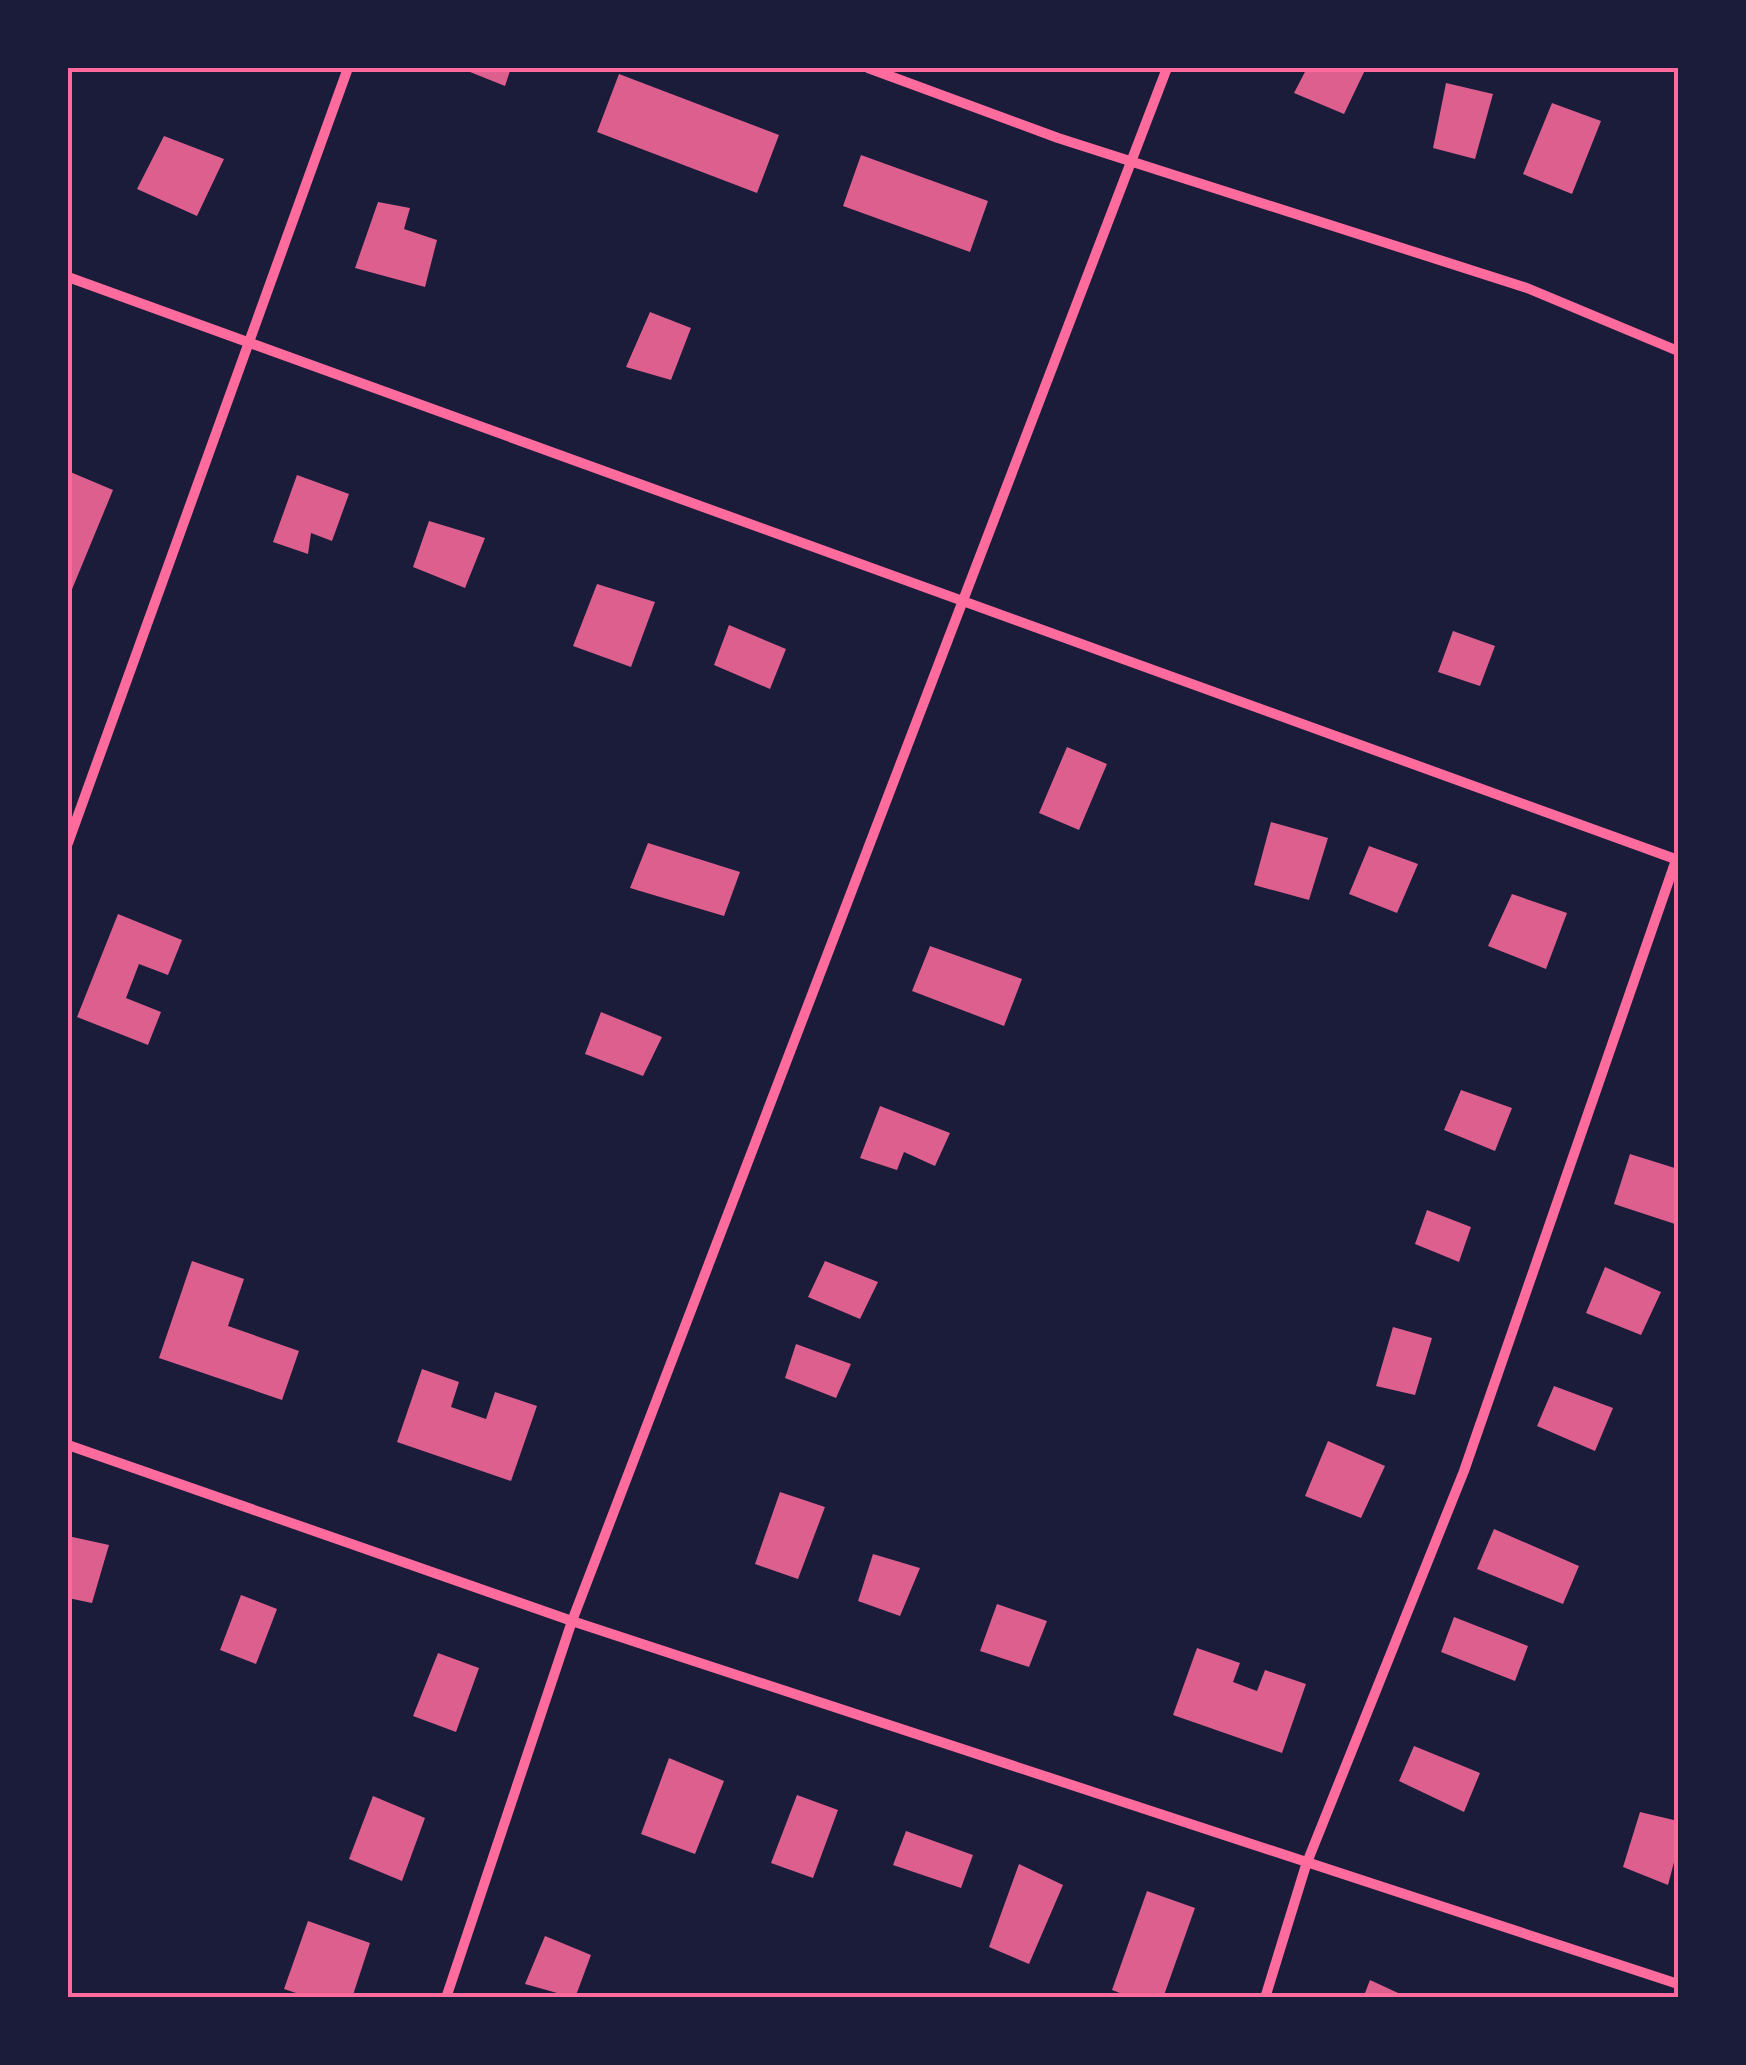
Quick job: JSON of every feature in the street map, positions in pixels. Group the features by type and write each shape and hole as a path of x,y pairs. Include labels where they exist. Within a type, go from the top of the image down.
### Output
{"street":[{"path":"68,838 348,68"},
{"path":"868,68 1132,162 1527,288 1678,350"},
{"path":"446,1998 572,1621 960,598 1167,68"},
{"path":"68,277 1677,860 1464,1471 1306,1864 1265,1998"},
{"path":"68,1446 572,1621 1678,1984"}],"building":[{"path":"460,68 511,68 505,86"},
{"path":"1307,68 1366,68 1344,114 1294,93"},
{"path":"619,74 779,135 757,193 597,132"},
{"path":"1446,83 1493,94 1475,159 1433,148"},
{"path":"1552,103 1601,121 1572,194 1523,174"},
{"path":"164,136 224,159 197,216 137,189"},
{"path":"861,155 988,201 970,252 843,206"},
{"path":"378,202 410,208 404,229 437,240 425,287 355,268"},
{"path":"650,312 691,328 671,380 626,367"},
{"path":"68,471 113,490 68,599"},
{"path":"297,475 349,494 332,541 311,533 308,554 273,542"},
{"path":"429,521 485,538 465,588 413,567"},
{"path":"597,584 655,602 631,667 573,646"},
{"path":"729,625 786,649 770,689 714,665"},
{"path":"1453,631 1495,646 1480,686 1438,672"},
{"path":"1067,747 1107,764 1079,830 1039,813"},
{"path":"1271,822 1328,838 1309,900 1254,885"},
{"path":"648,843 740,872 724,916 630,888"},
{"path":"1369,846 1418,864 1397,913 1349,894"},
{"path":"1512,894 1567,913 1546,969 1488,946"},
{"path":"118,914 182,940 168,975 139,964 126,998 161,1012 148,1045 77,1017"},
{"path":"930,946 1022,979 1004,1026 912,991"},
{"path":"601,1012 662,1037 643,1076 585,1054"},
{"path":"1461,1090 1512,1108 1495,1151 1444,1130"},
{"path":"880,1106 950,1133 935,1166 904,1152 897,1170 860,1158"},
{"path":"1630,1154 1678,1169 1678,1225 1614,1204"},
{"path":"1427,1210 1471,1227 1459,1262 1415,1244"},
{"path":"192,1261 244,1279 228,1326 299,1351 282,1400 159,1358"},
{"path":"825,1261 878,1282 860,1319 808,1297"},
{"path":"1605,1267 1661,1292 1641,1335 1586,1313"},
{"path":"1393,1327 1432,1338 1415,1395 1376,1386"},
{"path":"796,1344 851,1364 836,1398 785,1378"},
{"path":"422,1369 459,1382 451,1407 486,1419 495,1392 537,1406 511,1481 397,1442"},
{"path":"1554,1386 1613,1408 1595,1451 1537,1426"},
{"path":"1328,1441 1385,1466 1361,1518 1305,1496"},
{"path":"780,1492 825,1507 798,1579 755,1564"},
{"path":"1494,1529 1579,1566 1563,1604 1477,1569"},
{"path":"68,1536 109,1545 92,1603 68,1598"},
{"path":"873,1554 920,1568 900,1616 858,1601"},
{"path":"241,1595 277,1609 256,1664 220,1650"},
{"path":"997,1604 1047,1621 1029,1667 980,1651"},
{"path":"1454,1617 1528,1646 1515,1681 1441,1652"},
{"path":"1197,1648 1240,1663 1233,1682 1257,1691 1265,1670 1306,1684 1282,1753 1173,1715"},
{"path":"438,1653 479,1668 456,1732 413,1716"},
{"path":"1414,1746 1480,1773 1464,1812 1399,1781"},
{"path":"669,1758 724,1781 695,1854 641,1834"},
{"path":"797,1795 838,1810 813,1878 771,1863"},
{"path":"373,1796 425,1818 402,1881 349,1859"},
{"path":"1640,1812 1678,1821 1678,1847 1668,1885 1623,1867"},
{"path":"906,1831 973,1855 961,1888 893,1865"},
{"path":"1019,1864 1063,1885 1029,1964 989,1947"},
{"path":"1147,1891 1195,1908 1163,1998 1133,1998 1112,1990"},
{"path":"308,1921 370,1943 352,1998 311,1998 284,1989"},
{"path":"545,1936 591,1955 575,1998 525,1984"},
{"path":"1370,1980 1409,1998 1363,1998"}]}
